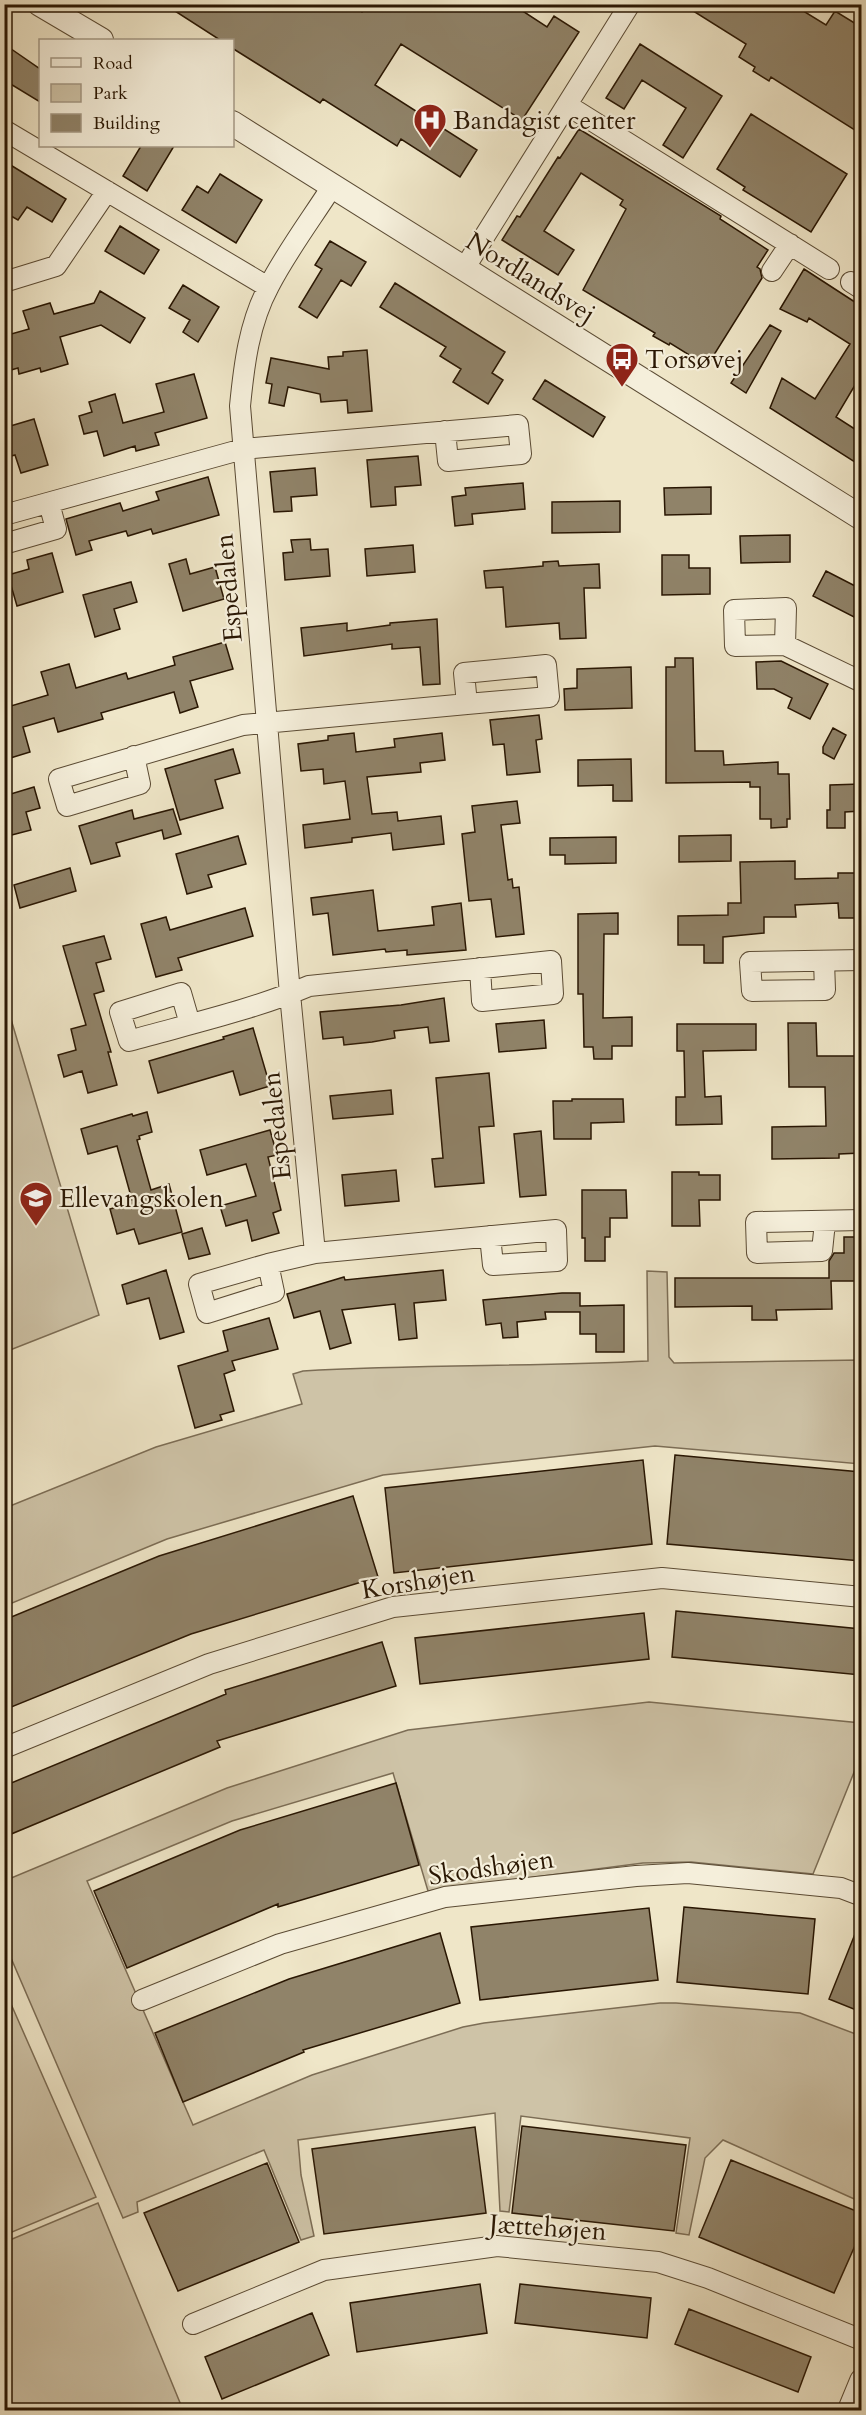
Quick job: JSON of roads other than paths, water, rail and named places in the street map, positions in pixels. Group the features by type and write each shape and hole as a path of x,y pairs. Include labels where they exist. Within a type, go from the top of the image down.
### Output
{"street":[{"path":"40,4 67,11 100,39"},
{"path":"464,269 630,4"},
{"path":"567,105 829,269"},
{"name":"Nordlandsvej","path":"234,124 861,518"},
{"path":"4,130 268,287"},
{"name":"Espedalen","path":"315,1253 290,994 240,406 244,362 268,287 333,185"},
{"path":"4,282 56,266 107,191"},
{"path":"772,271 789,244"},
{"path":"4,515 243,449 445,431"},
{"path":"4,544 56,529 49,503"},
{"path":"785,645 861,682"},
{"path":"134,756 243,725 466,704"},
{"path":"824,961 861,960"},
{"path":"190,1024 290,994 309,986 480,968"},
{"path":"825,1221 861,1220"},
{"path":"268,1264 315,1253 490,1236"},
{"name":"Korshøjen","path":"4,1748 208,1664 393,1607 662,1578 861,1597"},
{"name":"Skodshøjen","path":"142,2000 280,1944 445,1897 636,1876 688,1874 841,1888 861,1896"},
{"name":"Jættehøjen","path":"193,2324 324,2270 497,2246 658,2262 708,2278 861,2340"},
{"path":"850,2410 861,2381"}],"place":[{"name":"Bandagist center","path":"430,149"},
{"name":"Torsøvej","path":"622,388"},
{"name":"Ellevangskolen","path":"36,1227"}]}
